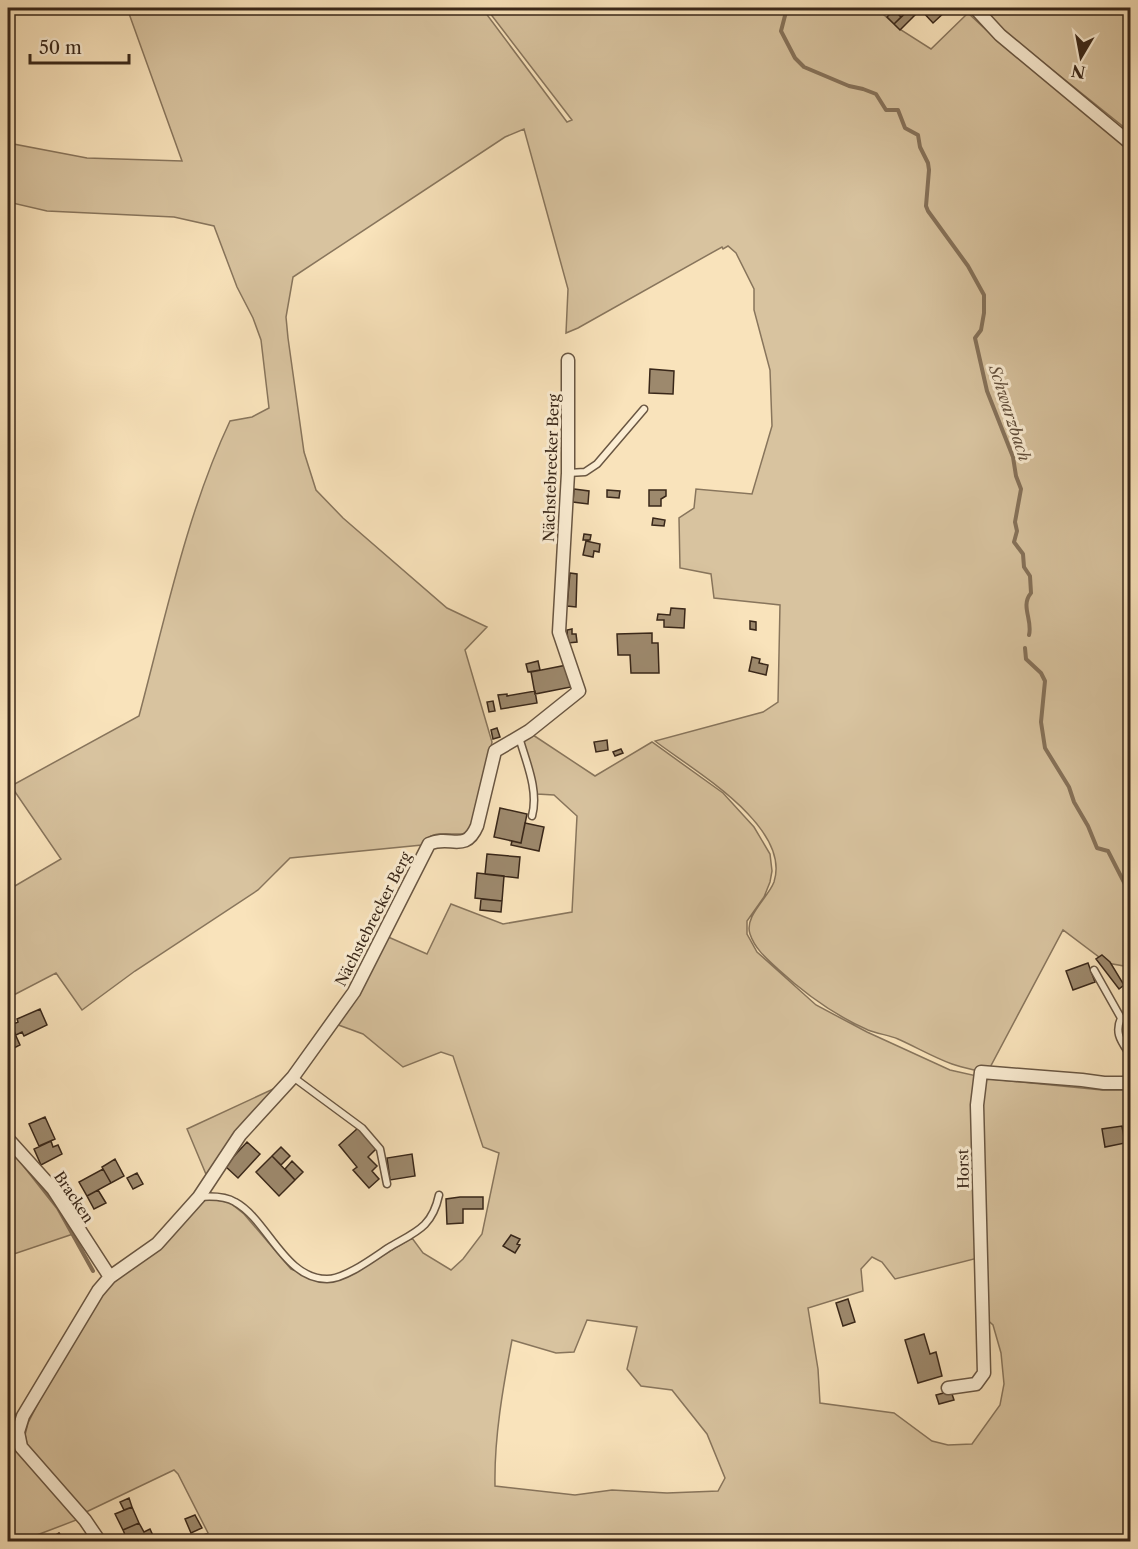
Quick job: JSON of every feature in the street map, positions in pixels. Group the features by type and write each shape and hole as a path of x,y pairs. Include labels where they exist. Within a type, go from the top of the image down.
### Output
{"street":[{"path":"975,8 1000,35 1131,143"},
{"name":"Nächstebrecker Berg","path":"100,1542 86,1520 21,1447 18,1432 23,1416 98,1291 110,1277 157,1244 200,1197 240,1135 293,1077 354,992 429,844 437,840 458,843 468,841 473,835 495,751 519,737 579,691 559,632 568,473 568,360"},
{"name":"Horst","path":"948,1388 976,1384 984,1373 976,1105 981,1072 1104,1083 1131,1083"},
{"name":"Bracken","path":"8,1139 53,1189 110,1277"}],"lane":[{"path":"568,473 585,472 597,464 644,409"},
{"path":"519,737 534,791 535,806 532,816"},
{"path":"1094,970 1121,1018 1117,1030 1119,1039 1131,1055"},
{"path":"293,1077 362,1128 380,1149 387,1184"},
{"path":"200,1197 218,1196 234,1201 250,1213 294,1267 327,1279 346,1274 423,1227 435,1211 439,1194"}],"shaded area":[{"path":"127,8 217,8 232,12 240,8 482,8 567,122 572,120 486,8 876,8 901,30 931,49 968,13 998,41 1130,149 1130,967 1107,963 1063,930 987,1073 952,1064 898,1039 868,1030 843,1018 799,987 758,949 749,927 753,914 774,882 776,861 768,840 754,820 735,801 655,741 763,712 778,702 780,605 714,598 711,574 680,568 679,518 694,508 696,489 752,494 772,426 770,370 754,310 754,289 736,253 728,246 723,249 722,247 566,333 568,289 524,129 505,137 293,277 286,317 304,452 316,490 343,518 447,608 487,627 465,650 492,742 476,822 470,833 437,834 426,839 422,845 290,858 258,890 135,971 82,1010 56,973 8,998 8,890 61,859 11,786 139,716 178,566 215,456 230,421 252,417 269,408 261,340 237,287 214,226 174,217 47,211 8,202 8,143 87,158 182,161"},
{"path":"982,8 1130,8 1130,132 1004,31"},
{"path":"530,733 595,776 652,742 723,793 754,827 770,854 772,871 770,882 764,897 747,921 747,934 757,952 816,1005 867,1032 950,1070 977,1076 978,1258 895,1279 882,1262 872,1257 861,1269 863,1291 808,1308 818,1369 820,1403 894,1413 932,1441 948,1445 972,1444 1000,1405 1004,1384 1001,1353 993,1325 983,1316 981,1078 1102,1090 1130,1090 1130,1541 190,1541 208,1533 174,1470 84,1513 28,1448 25,1435 28,1423 50,1380 103,1291 159,1246 199,1202 210,1199 229,1202 244,1214 291,1269 326,1282 348,1276 412,1238 423,1253 451,1270 463,1259 482,1234 499,1153 483,1147 453,1056 441,1052 403,1067 363,1034 333,1023 386,936 427,954 451,904 503,924 572,912 577,816 554,795 537,794 522,739","holes":["587,1320 637,1327 627,1369 641,1386 672,1390 707,1434 725,1478 718,1491 667,1493 612,1490 575,1495 495,1486 502,1394 512,1340 556,1353 574,1352"]},
{"path":"284,1084 208,1179 187,1129"},
{"path":"8,1141 52,1190 76,1233 8,1256"},
{"path":"19,1413 15,1430 79,1519 37,1535 29,1541 8,1542 8,1417"}],"building":[{"path":"901,8 911,8 901,17 896,12"},
{"path":"911,8 920,10 900,30 894,24"},
{"path":"926,8 945,8 947,10 933,23 922,11"},
{"path":"894,10 901,17 894,24 887,17"},
{"path":"650,369 674,371 673,394 649,393"},
{"path":"574,489 589,491 588,504 573,502"},
{"path":"607,490 620,491 619,498 607,497"},
{"path":"649,490 666,490 666,496 661,499 661,506 649,506"},
{"path":"653,518 665,520 664,526 652,525"},
{"path":"584,534 591,535 590,540 583,540"},
{"path":"586,541 600,544 599,552 594,551 593,557 583,555"},
{"path":"570,573 577,574 576,607 567,606"},
{"path":"671,608 685,609 684,628 664,627 664,620 657,620 658,614 670,615"},
{"path":"750,621 756,622 756,630 750,629"},
{"path":"572,629 572,634 576,634 577,642 568,643 567,630"},
{"path":"652,633 652,643 658,643 659,673 631,673 630,655 618,655 617,634"},
{"path":"752,657 760,659 759,663 768,665 766,675 749,671"},
{"path":"538,661 540,670 528,672 526,664"},
{"path":"567,665 571,687 535,694 531,672"},
{"path":"535,691 537,703 501,709 498,695 507,694 507,696"},
{"path":"493,701 495,711 489,712 487,702"},
{"path":"497,728 500,737 493,739 491,730"},
{"path":"607,740 608,750 596,752 594,742"},
{"path":"621,749 623,753 615,756 613,752"},
{"path":"500,808 527,814 521,843 494,837"},
{"path":"525,823 544,827 539,851 511,845 512,841 521,843"},
{"path":"487,854 520,857 518,878 485,874"},
{"path":"477,873 504,876 502,901 475,898"},
{"path":"481,899 502,901 501,912 480,910"},
{"path":"1102,955 1110,962 1124,985 1119,989 1096,959"},
{"path":"1088,963 1095,982 1073,990 1066,971"},
{"path":"40,1009 47,1025 24,1036 22,1032 16,1035 11,1025 18,1022 17,1019"},
{"path":"1130,1019 1130,1037 1125,1029 1129,1026 1126,1023"},
{"path":"11,1025 20,1045 8,1051 8,1027"},
{"path":"45,1117 55,1139 39,1146 29,1124"},
{"path":"1122,1126 1125,1143 1105,1147 1102,1129"},
{"path":"358,1128 376,1149 368,1157 377,1166 372,1171 379,1179 369,1188 353,1170 357,1167 339,1145"},
{"path":"51,1141 53,1147 58,1145 62,1154 41,1165 34,1149"},
{"path":"247,1142 260,1154 238,1178 225,1166"},
{"path":"281,1147 290,1156 281,1165 272,1156"},
{"path":"412,1154 415,1176 390,1180 387,1158"},
{"path":"272,1156 295,1180 279,1196 256,1172"},
{"path":"115,1159 124,1176 111,1183 102,1167"},
{"path":"292,1161 303,1172 295,1180 285,1169"},
{"path":"103,1169 111,1183 87,1196 79,1182"},
{"path":"137,1173 143,1184 133,1189 127,1178"},
{"path":"98,1190 106,1203 94,1209 87,1196"},
{"path":"483,1197 483,1209 463,1209 463,1223 447,1224 446,1199"},
{"path":"511,1235 520,1239 517,1244 520,1245 515,1253 503,1246"},
{"path":"848,1299 855,1322 843,1326 836,1303"},
{"path":"924,1334 930,1354 936,1352 942,1376 918,1383 905,1340"},
{"path":"951,1391 954,1400 939,1404 936,1395"},
{"path":"129,1498 132,1507 124,1510 120,1502"},
{"path":"132,1507 139,1523 123,1530 115,1514"},
{"path":"195,1515 202,1528 191,1533 185,1519"},
{"path":"139,1523 144,1532 150,1529 154,1538 146,1542 128,1542 123,1530"},
{"path":"59,1533 64,1540 54,1542 52,1537"}],"waterway":[{"name":"Schwarzbach","path":"787,8 781,31 795,58 804,67 849,86 876,94 886,110 898,110 905,128 918,135 929,170 926,206 928,211 968,266 984,295 981,330 975,338 987,391 1013,457 1021,489 1014,542 1023,554 1024,567 1030,576 1031,593 1027,603 1029,635"},
{"name":"Schwarzbach","path":"1025,648 1026,659 1041,673 1045,681 1041,722 1045,748 1069,787 1097,848 1108,851 1130,894"},
{"path":"21,1161 58,1208 93,1271"}]}
